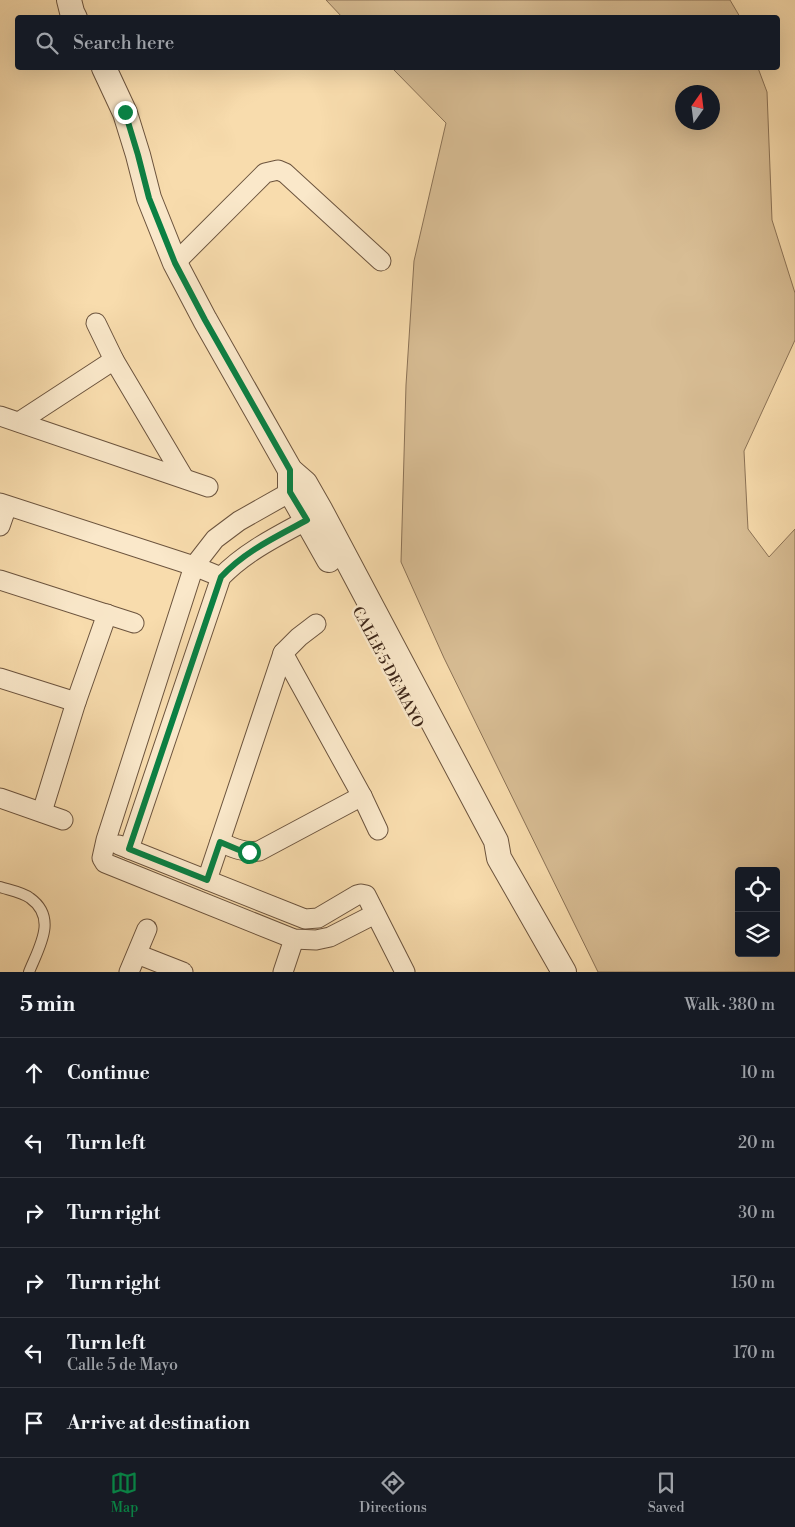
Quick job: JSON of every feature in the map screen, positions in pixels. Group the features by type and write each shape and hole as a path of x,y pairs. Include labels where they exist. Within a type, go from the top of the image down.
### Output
{"street":[{"path":"69,0 74,15"},
{"name":"CALLE 5 DE MAYO","path":"105,70 125,112 149,198 175,263 314,516 485,848 500,858 564,972"},
{"path":"175,263 265,173 278,170 285,172 380,261"},
{"path":"96,323 114,360 184,478"},
{"path":"19,422 114,360"},
{"path":"0,416 208,487"},
{"path":"295,481 215,539 194,566 106,840 102,858 105,863 294,939 316,940 330,936 375,914"},
{"path":"0,526 4,504 194,566 221,577"},
{"path":"129,849 221,577 235,562 256,548 314,516"},
{"path":"0,580 134,623"},
{"path":"42,812 76,702 107,614"},
{"path":"207,880 283,653 298,637 316,624"},
{"path":"283,653 362,796 378,830"},
{"path":"0,678 76,702"},
{"path":"220,842 239,850 259,851 362,796"},
{"path":"0,798 63,820"},
{"path":"106,840 304,919 318,918 362,894 366,895 405,972"},
{"path":"129,972 147,929"},
{"path":"283,972 294,939"},
{"path":"137,954 183,972"}],"lane":[{"path":"0,887 29,896 42,909 45,932 29,972"}],"shaded area":[{"path":"326,0 730,0 739,15 340,15"},
{"path":"394,70 759,70 767,92 772,220 795,293 795,340 744,451 748,529 769,557 795,529 795,972 598,972 444,658 401,562 406,385 414,261 446,123"}],"route":[{"path":"125,112 149,198 175,263 290,470 290,492 307,520 256,548 235,562 221,577 129,849 207,880 220,842 249,852"}]}
